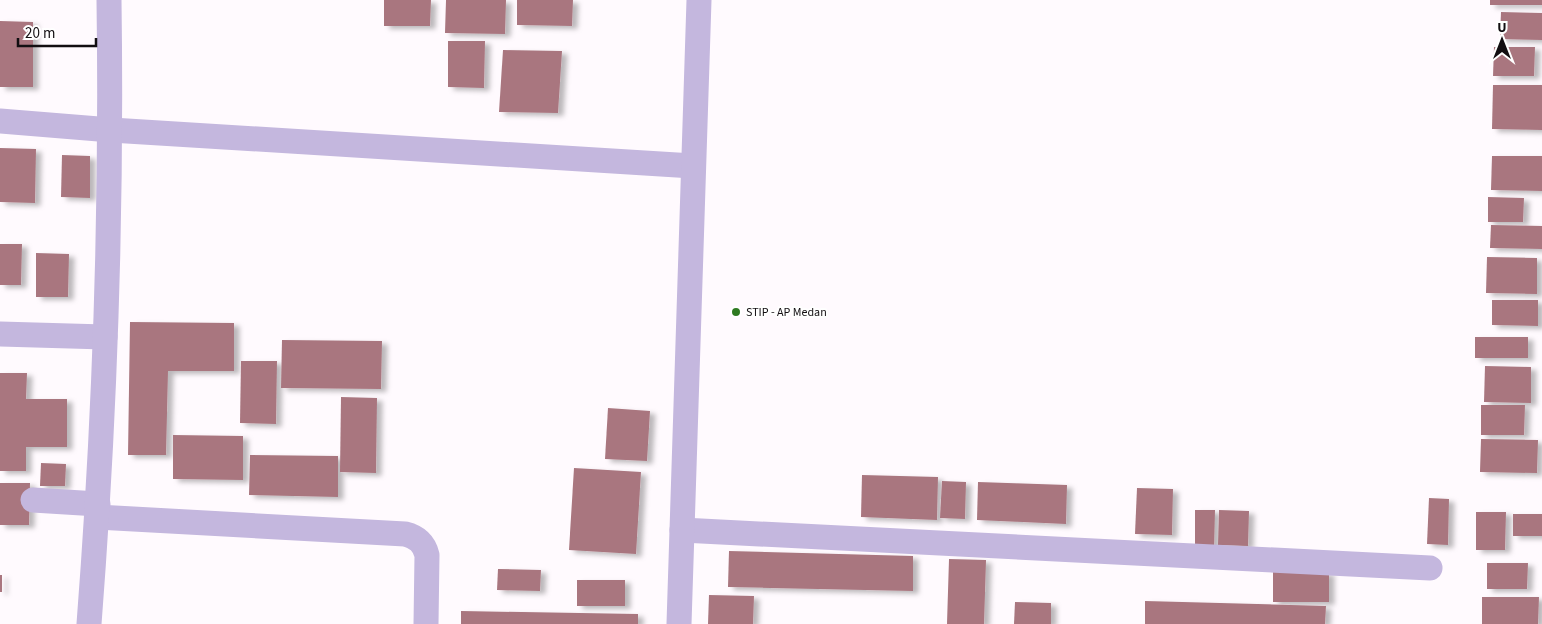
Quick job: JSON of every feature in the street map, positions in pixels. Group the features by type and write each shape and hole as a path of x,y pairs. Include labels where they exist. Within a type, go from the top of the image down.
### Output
{"lane":[{"path":"89,624 98,511 105,337 111,130 109,0"},
{"path":"679,624 692,166 699,0"},
{"path":"0,121 111,130 692,166"},
{"path":"0,334 105,337"},
{"path":"33,500 98,511 413,536 425,546 427,555 426,624"},
{"path":"682,530 1430,568"}],"building":[{"path":"384,0 431,0 430,26 384,26"},
{"path":"446,0 506,0 505,34 445,33"},
{"path":"517,0 573,0 572,26 517,25"},
{"path":"1490,0 1542,0 1542,5 1490,5"},
{"path":"1501,12 1542,13 1542,40 1500,39"},
{"path":"0,21 33,22 33,87 0,87"},
{"path":"448,41 485,41 484,88 448,87"},
{"path":"1494,47 1535,47 1534,76 1493,76"},
{"path":"503,50 562,51 558,113 499,112"},
{"path":"1493,85 1542,85 1542,130 1492,129"},
{"path":"0,148 36,149 35,203 0,202"},
{"path":"62,155 90,156 90,198 61,197"},
{"path":"1492,156 1542,156 1542,191 1491,190"},
{"path":"1488,197 1524,198 1523,222 1488,222"},
{"path":"1491,225 1542,226 1542,249 1490,248"},
{"path":"0,244 22,244 21,285 0,285"},
{"path":"36,253 69,254 68,297 36,297"},
{"path":"1487,257 1537,258 1537,294 1486,293"},
{"path":"1492,300 1538,300 1538,326 1492,325"},
{"path":"130,322 234,323 234,371 168,371 166,455 128,455"},
{"path":"1475,337 1528,337 1528,358 1475,358"},
{"path":"282,340 382,341 381,389 281,388"},
{"path":"241,361 277,361 276,424 240,423"},
{"path":"1485,366 1531,367 1531,403 1484,402"},
{"path":"0,373 27,373 26,399 67,399 67,447 26,447 26,471 0,471"},
{"path":"341,397 377,398 376,473 340,472"},
{"path":"1481,405 1525,405 1524,435 1481,435"},
{"path":"608,408 650,411 647,461 605,459"},
{"path":"173,435 243,436 243,480 173,479"},
{"path":"1481,439 1538,440 1537,473 1480,472"},
{"path":"250,455 338,456 338,497 249,495"},
{"path":"41,463 66,464 65,486 40,486"},
{"path":"574,468 641,472 636,554 569,550"},
{"path":"862,475 938,477 937,520 861,517"},
{"path":"942,481 966,482 965,519 940,518"},
{"path":"978,482 1067,485 1066,524 977,520"},
{"path":"0,483 30,483 29,525 0,525"},
{"path":"1137,488 1173,489 1172,535 1135,534"},
{"path":"1429,498 1449,499 1448,545 1427,544"},
{"path":"1195,510 1215,510 1214,552 1195,552"},
{"path":"1219,510 1249,511 1248,546 1218,545"},
{"path":"1476,512 1506,512 1505,550 1476,550"},
{"path":"1513,514 1542,514 1542,536 1513,536"},
{"path":"729,551 913,556 913,591 728,587"},
{"path":"949,559 986,560 984,624 947,624"},
{"path":"1487,563 1528,563 1527,589 1487,589"},
{"path":"498,569 541,570 540,591 497,590"},
{"path":"1273,572 1329,572 1329,602 1273,602"},
{"path":"0,575 2,575 2,592 0,592"},
{"path":"577,580 625,580 625,606 577,606"},
{"path":"709,595 754,596 753,624 708,624"},
{"path":"1482,597 1539,597 1538,624 1482,624"},
{"path":"1145,601 1326,606 1325,624 1145,624"},
{"path":"1015,602 1051,603 1051,624 1014,624"},
{"path":"461,611 638,614 638,624 461,624"}],"place":[{"name":"STIP - AP Medan","path":"736,312"}]}
